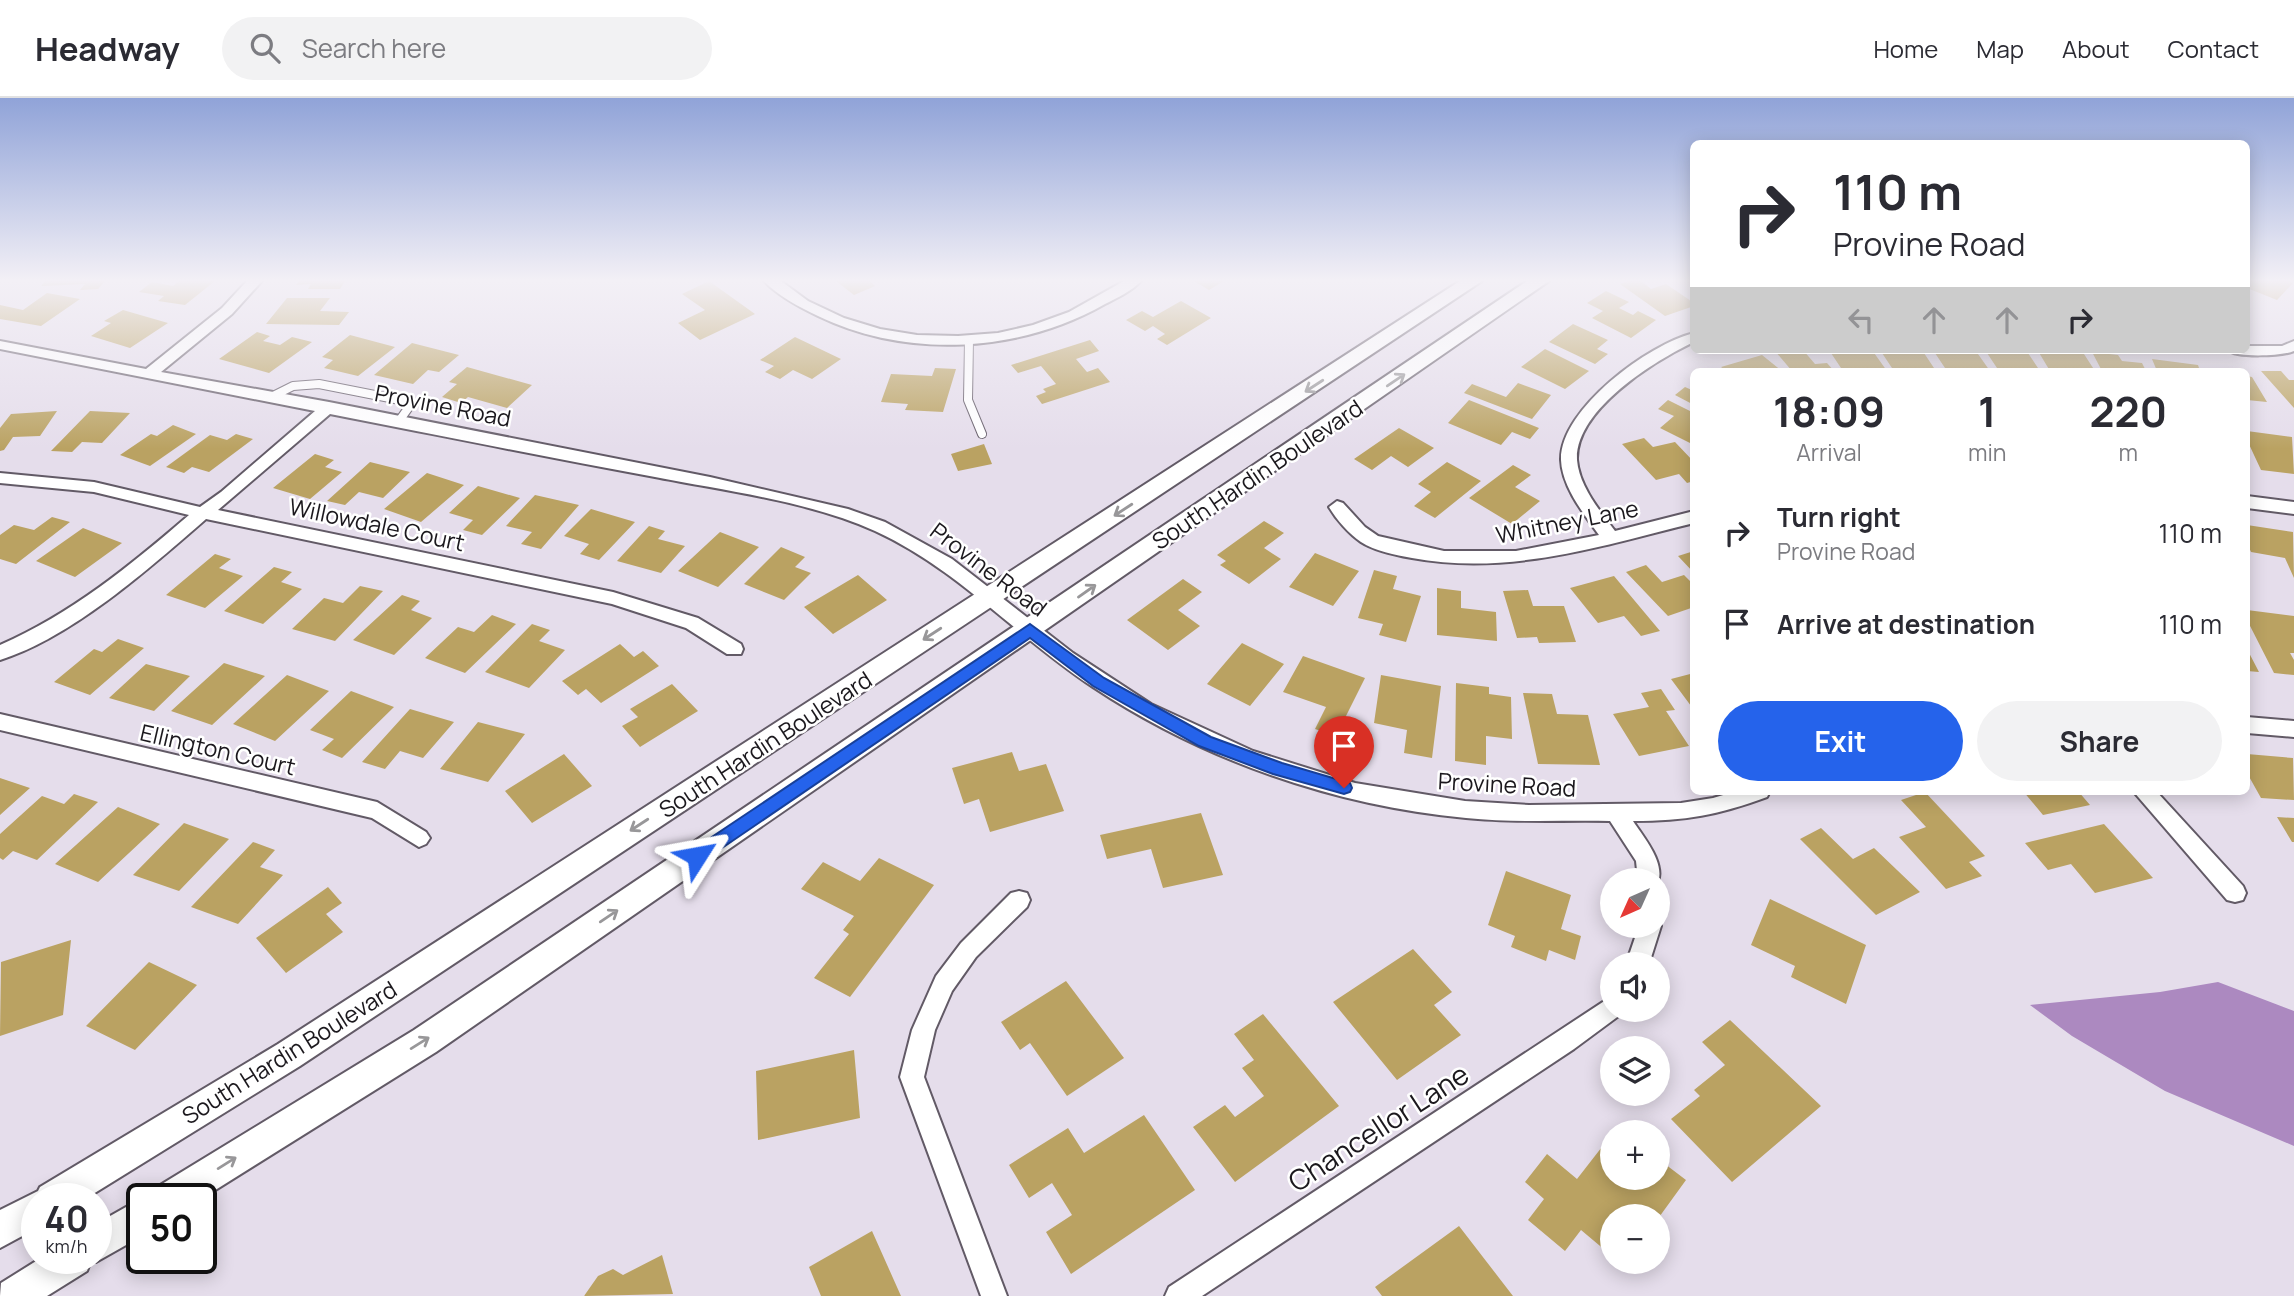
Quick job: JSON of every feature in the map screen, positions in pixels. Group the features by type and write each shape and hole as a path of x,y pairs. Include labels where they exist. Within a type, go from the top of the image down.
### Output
{"main road":[{"name":"South Hardin Boulevard","path":"78,1183 289,1055 1387,337"},
{"name":"South Hardin Boulevard","path":"195,1183 425,1041 1458,337"},
{"path":"0,1230 21,1218"},
{"path":"15,1296 49,1274"}],"street":[{"path":"148,375 195,337"},
{"path":"902,337 968,340 991,337"},
{"path":"1611,537 1588,507 1577,483 1569,461 1570,444 1579,424 1601,399 1645,365 1690,339"},
{"name":"Provine Road","path":"0,345 399,421 771,496 846,514 897,533 938,556 1099,682 1205,741 1279,769 1344,788 1427,804 1517,813 1707,808 1748,795"},
{"path":"2250,350 2285,350 2294,345"},
{"path":"0,653 31,639 95,600 147,561 227,496 322,406"},
{"name":"Willowdale Court","path":"0,478 54,481 93,487 203,513 613,598 691,622 734,649"},
{"path":"2250,502 2294,508"},
{"name":"Whitney Lane","path":"1338,507 1367,538 1428,556 1491,559 1553,551 1690,518"},
{"name":"Ellington Court","path":"0,722 377,811 419,838"},
{"path":"2250,726 2294,729"},
{"path":"2147,795 2235,893"},
{"path":"1616,812 1646,859 1647,868"},
{"path":"994,1296 912,1077 917,1047 931,1012 960,960 1019,900"},
{"name":"Chancellor Lane","path":"1178,1296 1566,1041 1600,1016"}],"lane":[{"path":"968,340 967,403 982,434"},
{"path":"271,397 293,386 319,384 405,401 410,407 399,421"}],"shaded area":[{"path":"2218,982 2294,1011 2294,1146 2165,1091 2072,1036 2030,1005 2160,992"}],"building":[{"path":"94,337 147,337 130,348"},
{"path":"250,337 269,337 263,341 280,345 292,337 312,342 269,373 219,359"},
{"path":"348,337 395,347 358,376 324,368 333,360 322,357"},
{"path":"795,337 841,359 812,379 793,370 780,379 765,372 774,366 760,360"},
{"path":"1160,337 1180,337 1167,345 1157,339"},
{"path":"1556,337 1601,337 1608,340 1597,349 1608,354 1595,364 1549,342"},
{"path":"1090,340 1099,351 1076,359 1087,372 1098,368 1110,382 1042,404 1036,396 1046,392 1043,389 1056,384 1041,366 1018,373 1011,365"},
{"path":"412,343 459,355 439,372 428,370 413,384 374,375"},
{"path":"1545,349 1589,371 1565,389 1521,367"},
{"path":"1778,354 1806,354 1815,364 1827,363 1831,368 1789,368"},
{"path":"1832,354 1875,354 1885,368 1841,368"},
{"path":"1883,354 1925,354 1934,368 1892,368"},
{"path":"1936,354 1978,354 1988,368 1945,368"},
{"path":"1988,354 2029,354 2038,368 1997,368"},
{"path":"2040,354 2084,354 2093,368 2048,368"},
{"path":"2093,354 2118,355 2122,361 2142,363 2144,368 2100,368"},
{"path":"1762,355 1778,368 1722,368"},
{"path":"2152,359 2198,365 2199,368 2156,368"},
{"path":"467,367 532,385 507,408 468,397 461,403 442,397 457,384 449,382"},
{"path":"935,368 956,369 943,412 905,410 908,404 881,402 891,374 932,376"},
{"path":"2261,371 2281,371 2289,380 2294,380 2294,408"},
{"path":"2250,377 2252,377 2267,402 2250,400"},
{"path":"1518,383 1551,395 1532,419 1464,393 1472,384 1506,397"},
{"path":"1685,387 1690,389 1690,403 1675,395"},
{"path":"1469,400 1539,428 1530,439 1512,432 1501,445 1448,423"},
{"path":"1668,400 1690,411 1690,443 1660,428 1674,416 1658,409"},
{"path":"57,411 40,436 13,437 4,450 0,451 0,428 11,414"},
{"path":"90,411 130,413 102,443 82,442 72,452 51,451"},
{"path":"173,425 196,434 150,466 120,455 151,434 157,436"},
{"path":"1399,428 1434,448 1408,467 1391,456 1372,470 1354,459"},
{"path":"2250,431 2292,437 2294,474 2261,470 2250,446"},
{"path":"236,434 253,439 209,472 192,467 184,473 166,467 210,435 227,440"},
{"path":"1644,438 1653,447 1675,442 1690,458 1690,482 1687,483 1679,474 1656,480 1622,444"},
{"path":"984,444 992,464 958,471 951,454"},
{"path":"315,454 334,460 325,467 342,472 310,499 273,488"},
{"path":"370,462 410,472 383,498 359,492 345,505 327,501"},
{"path":"1447,462 1481,481 1435,518 1414,506 1431,492 1418,484"},
{"path":"1513,465 1531,475 1515,487 1540,501 1512,524 1469,498"},
{"path":"427,473 464,485 421,522 384,509"},
{"path":"478,486 520,498 482,535 463,530 473,520 449,513"},
{"path":"535,495 579,505 541,549 521,544 532,532 506,526"},
{"path":"591,509 635,522 599,560 580,554 589,544 564,536"},
{"path":"52,517 70,522 16,564 0,559 0,535 14,525 34,530"},
{"path":"1264,521 1284,533 1264,548 1281,559 1249,584 1220,565 1226,561 1217,555"},
{"path":"2250,525 2293,532 2294,578 2285,558 2251,552"},
{"path":"649,526 665,531 658,539 685,546 661,573 617,561"},
{"path":"83,528 122,543 75,577 36,561"},
{"path":"720,532 759,547 718,587 678,571"},
{"path":"781,547 805,557 795,567 811,573 784,600 744,584"},
{"path":"1690,552 1690,569 1678,556"},
{"path":"1315,553 1359,571 1333,606 1289,587"},
{"path":"215,554 231,559 219,568 243,576 205,608 166,595"},
{"path":"1646,565 1662,582 1684,575 1690,581 1690,608 1668,616 1626,572"},
{"path":"274,567 292,572 281,582 302,589 263,624 224,611"},
{"path":"1374,570 1397,576 1393,589 1421,596 1406,642 1379,635 1383,624 1358,618"},
{"path":"858,575 887,600 833,634 804,607"},
{"path":"1614,576 1660,631 1641,636 1624,616 1598,623 1570,588"},
{"path":"1183,579 1202,592 1178,610 1200,626 1168,650 1127,620"},
{"path":"360,586 383,591 335,641 292,629 324,598 343,603"},
{"path":"1437,588 1461,591 1461,608 1496,612 1497,641 1437,635"},
{"path":"1528,590 1533,606 1564,606 1576,642 1539,643 1537,637 1517,638 1503,591"},
{"path":"402,595 420,601 411,610 432,618 394,655 353,640"},
{"path":"2250,610 2294,616 2294,653 2290,653 2294,660 2294,675 2274,673 2250,626"},
{"path":"492,615 516,624 465,673 425,658 458,627 474,632"},
{"path":"532,624 550,630 539,641 565,650 529,688 485,672"},
{"path":"118,639 144,648 90,695 54,682 94,649 102,652"},
{"path":"1242,643 1284,664 1250,706 1207,684"},
{"path":"620,644 634,657 643,651 659,666 601,703 586,689 578,695 562,681"},
{"path":"2250,655 2259,672 2250,671"},
{"path":"1303,656 1365,678 1336,736 1315,729 1326,707 1283,692"},
{"path":"224,663 265,676 212,725 171,711"},
{"path":"146,664 190,676 154,711 109,698"},
{"path":"1690,674 1690,705 1671,679"},
{"path":"287,675 329,691 275,741 233,724"},
{"path":"1381,675 1441,686 1432,758 1404,753 1407,730 1374,723"},
{"path":"1456,683 1489,687 1489,694 1511,697 1512,739 1486,736 1486,765 1455,761"},
{"path":"672,684 698,711 640,747 622,726 638,717 630,709"},
{"path":"1661,689 1675,710 1666,711 1689,746 1639,756 1613,714 1649,707 1641,693"},
{"path":"351,691 394,707 342,758 322,750 334,739 310,730"},
{"path":"1523,693 1552,694 1557,714 1588,715 1600,765 1538,764"},
{"path":"410,709 454,722 423,758 400,751 385,769 362,762"},
{"path":"478,722 525,734 488,782 440,769"},
{"path":"1012,752 1019,771 1046,764 1064,811 990,832 979,799 964,804 952,768"},
{"path":"564,754 592,786 532,823 505,791"},
{"path":"2250,754 2293,758 2294,800 2261,798 2250,778"},
{"path":"0,778 30,788 0,815"},
{"path":"74,794 98,802 37,860 13,851 3,860 0,858 0,834 42,796 64,804"},
{"path":"1916,795 1928,795 1985,856 1969,862 1982,876 1946,889 1899,837 1926,827 1901,800"},
{"path":"2026,795 2081,795 2090,805 2043,815"},
{"path":"118,807 160,824 98,882 55,864"},
{"path":"1201,813 1223,875 1163,888 1151,849 1107,859 1100,835"},
{"path":"2277,817 2294,818 2294,842 2292,842"},
{"path":"184,823 229,839 179,891 133,875"},
{"path":"2104,824 2153,878 2095,893 2071,864 2048,870 2025,843"},
{"path":"1821,828 1853,859 1874,848 1920,892 1876,915 1800,839"},
{"path":"253,842 275,850 260,867 283,875 238,924 191,907"},
{"path":"879,858 934,885 850,997 814,978 849,934 843,930 854,916 801,889 823,862 860,881"},
{"path":"1506,871 1571,895 1561,929 1581,936 1575,960 1549,950 1546,961 1511,947 1515,936 1488,925"},
{"path":"328,887 342,903 326,914 343,932 286,973 256,938"},
{"path":"1770,899 1866,945 1846,1004 1791,977 1795,966 1751,945"},
{"path":"71,940 63,1015 0,1036 1,962"},
{"path":"1413,949 1452,992 1434,1005 1461,1035 1397,1080 1333,1002"},
{"path":"149,962 197,985 135,1050 86,1026"},
{"path":"1066,981 1124,1058 1067,1096 1030,1043 1020,1050 1001,1022"},
{"path":"1263,1014 1339,1106 1235,1182 1193,1127 1225,1105 1235,1117 1264,1096 1242,1068 1254,1060 1234,1034"},
{"path":"1730,1020 1821,1106 1732,1182 1671,1119 1700,1096 1694,1090 1725,1065 1702,1042"},
{"path":"854,1050 860,1118 758,1140 756,1071"},
{"path":"1144,1115 1195,1190 1071,1274 1046,1232 1072,1215 1052,1183 1029,1198 1009,1165 1068,1128 1084,1153"},
{"path":"1600,1149 1600,1190 1670,1190 1670,1168 1686,1180 1669,1204 1600,1204 1600,1246 1581,1230 1565,1251 1528,1220 1544,1199 1525,1182 1547,1154 1577,1179"},
{"path":"1459,1226 1513,1296 1382,1296 1375,1287"},
{"path":"872,1231 901,1296 821,1296 809,1267"},
{"path":"662,1255 673,1294 584,1296 598,1276 613,1269 623,1275"}],"route":[{"path":"697,856 1030,630 1099,682 1205,741 1279,769 1344,788"}]}
